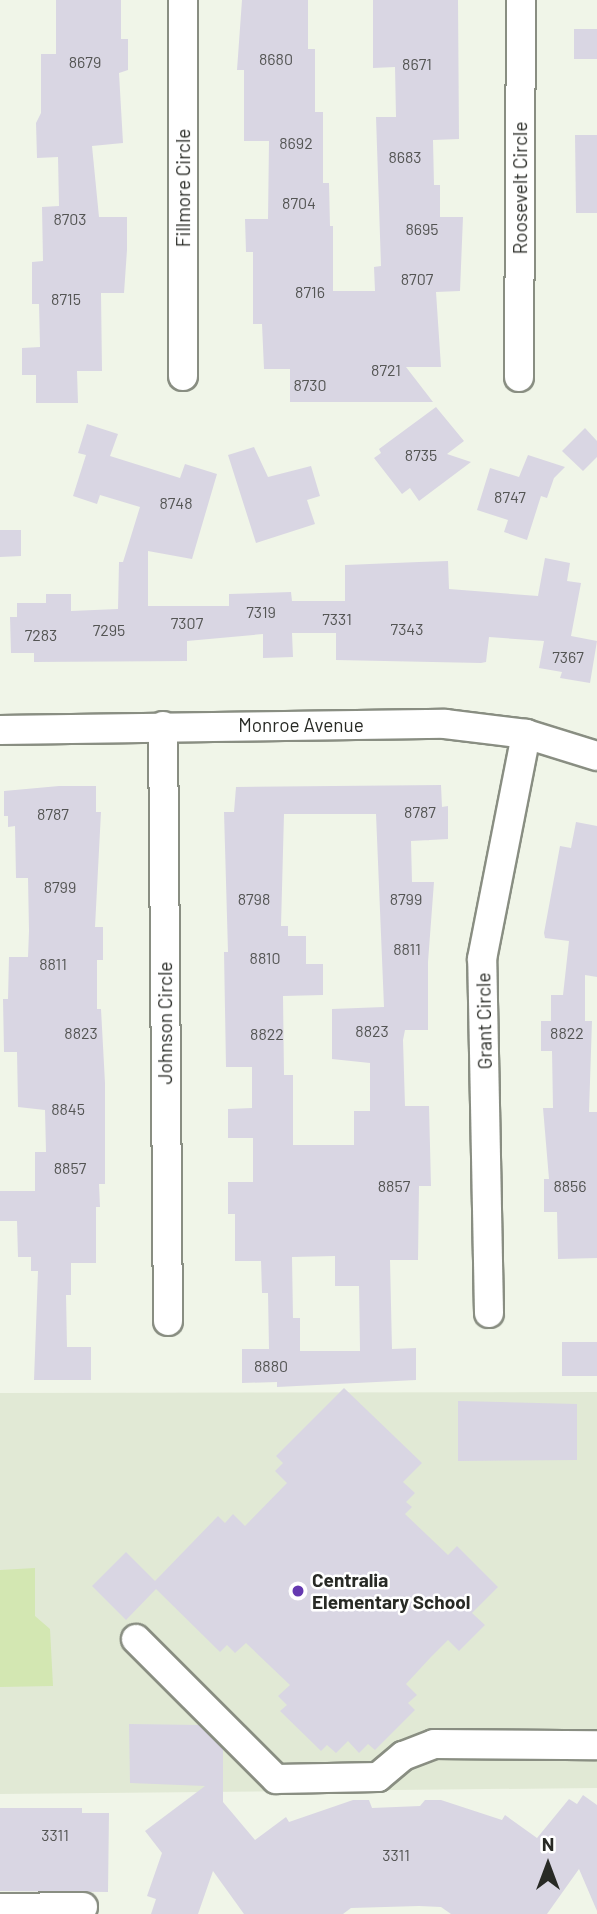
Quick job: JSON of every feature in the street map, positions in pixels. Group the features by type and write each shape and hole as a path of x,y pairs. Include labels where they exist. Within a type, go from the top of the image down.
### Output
{"street":[{"name":"Fillmore Circle","path":"183,0 183,376"},
{"name":"Roosevelt Circle","path":"519,377 521,0"},
{"name":"Monroe Avenue","path":"0,730 445,724 526,734 597,756"},
{"name":"Johnson Circle","path":"163,726 168,1321"},
{"name":"Grant Circle","path":"489,1313 482,959 526,734"},
{"path":"136,1639 276,1779 378,1777 404,1756 434,1744 597,1745"},
{"path":"0,1908 83,1907"}],"shaded area":[{"name":"Centralia Elementary School","path":"597,1392 597,1788 0,1794 0,1393"}],"green space":[{"path":"35,1568 35,1616 50,1629 53,1686 0,1687 0,1570"}],"building":[{"path":"56,0 121,0 121,39 128,39 128,70 119,73 123,143 92,146 99,217 127,217 124,293 101,293 102,371 77,371 78,403 36,403 36,375 22,375 22,348 40,347 39,304 32,304 32,262 43,261 42,207 59,206 58,157 37,158 36,123 41,113 41,54 56,54"},
{"path":"242,0 308,0 308,49 315,49 315,112 323,112 323,183 329,183 330,226 333,226 333,291 375,291 374,267 381,266 376,117 396,117 395,67 373,68 373,0 458,0 459,139 433,140 434,185 440,185 440,217 463,217 460,291 436,292 441,367 406,367 433,402 290,402 290,369 264,369 262,324 253,324 253,252 246,252 245,219 268,219 269,141 244,141 244,70 237,70"},
{"path":"574,29 597,29 597,59 574,59"},
{"path":"575,135 597,135 597,213 576,213"},
{"path":"436,407 464,441 447,454 471,462 419,501 410,488 402,494 374,458 381,453 379,449"},
{"path":"87,424 118,434 110,456 180,478 185,464 217,474 192,559 148,551 148,606 229,606 229,594 291,592 292,601 345,601 345,565 448,561 449,589 538,596 545,558 570,563 567,581 581,583 571,636 597,641 590,683 560,678 562,672 539,668 544,641 489,637 486,662 481,663 336,660 336,633 292,633 293,657 263,658 263,634 187,641 187,661 34,662 34,653 11,653 10,617 17,617 17,603 46,603 46,594 71,594 71,611 118,609 119,562 123,562 140,507 100,495 97,504 73,496 86,455 78,453"},
{"path":"585,428 597,441 597,457 583,471 562,451"},
{"path":"254,447 268,477 311,466 320,496 307,500 315,524 256,543 228,455"},
{"path":"528,455 565,467 554,478 547,498 541,496 527,540 504,532 508,520 477,510 490,468 519,477"},
{"path":"0,530 21,530 21,556 0,557"},
{"path":"441,785 442,807 448,806 448,839 411,841 412,882 434,882 428,962 428,1030 405,1030 405,1106 429,1106 431,1186 419,1186 418,1260 390,1260 392,1349 416,1348 416,1380 277,1387 277,1382 242,1383 242,1349 269,1349 268,1293 262,1293 261,1261 235,1261 235,1214 228,1214 228,1182 253,1182 253,1138 228,1138 228,1109 252,1108 252,1067 226,1067 224,952 228,952 224,812 234,812 236,787","holes":["284,814 376,814 384,1007 332,1009 332,1059 370,1063 370,1111 354,1111 354,1145 293,1145 293,1075 284,1075 283,996 323,995 323,964 306,964 306,936 288,936 288,926 281,926","335,1256 335,1286 359,1286 360,1351 300,1351 300,1318 293,1318 292,1257"]},
{"path":"96,786 96,812 101,812 95,927 103,927 103,960 97,960 97,1009 101,1009 105,1083 105,1184 99,1184 100,1207 96,1207 96,1263 71,1263 71,1295 66,1295 67,1347 91,1347 91,1380 34,1380 38,1271 31,1271 31,1257 18,1257 17,1221 0,1221 0,1191 35,1191 35,1152 46,1152 45,1110 18,1107 17,1052 4,1052 3,999 8,999 9,957 28,957 29,931 28,878 16,878 15,826 8,827 8,816 4,816 4,791"},
{"path":"576,822 597,826 597,977 585,975 585,1021 592,1021 589,1112 597,1112 597,1258 558,1259 557,1212 544,1212 544,1179 549,1179 543,1108 553,1108 552,1051 541,1051 541,1021 551,1021 551,995 563,995 569,941 545,938 544,933 560,846 571,848"},
{"path":"562,1342 597,1342 597,1376 562,1376"},
{"name":"Centralia Elementary School","path":"344,1388 422,1463 403,1482 415,1493 406,1502 412,1507 405,1514 448,1555 457,1546 498,1587 472,1613 485,1625 459,1651 448,1640 406,1684 417,1695 408,1703 415,1710 375,1750 368,1744 359,1753 348,1741 336,1753 327,1745 321,1751 280,1711 287,1705 278,1696 290,1685 246,1643 235,1653 227,1645 220,1652 156,1589 126,1620 92,1586 126,1552 155,1581 218,1516 225,1523 233,1514 245,1526 287,1483 275,1471 283,1463 276,1456"},
{"path":"458,1401 577,1404 577,1460 458,1461"},
{"path":"129,1724 199,1725 223,1749 223,1802 255,1840 286,1817 289,1822 353,1800 369,1800 372,1808 420,1806 425,1800 441,1800 502,1820 505,1815 537,1838 569,1799 577,1804 583,1795 597,1805 597,1911 579,1869 547,1914 451,1914 441,1907 419,1906 351,1908 343,1914 244,1914 213,1871 198,1914 151,1914 156,1899 147,1896 162,1853 145,1831 205,1786 130,1783"},
{"path":"0,1808 82,1808 82,1813 109,1813 108,1892 0,1891"}],"place":[{"name":"Centralia Elementary School","path":"298,1591"}]}
